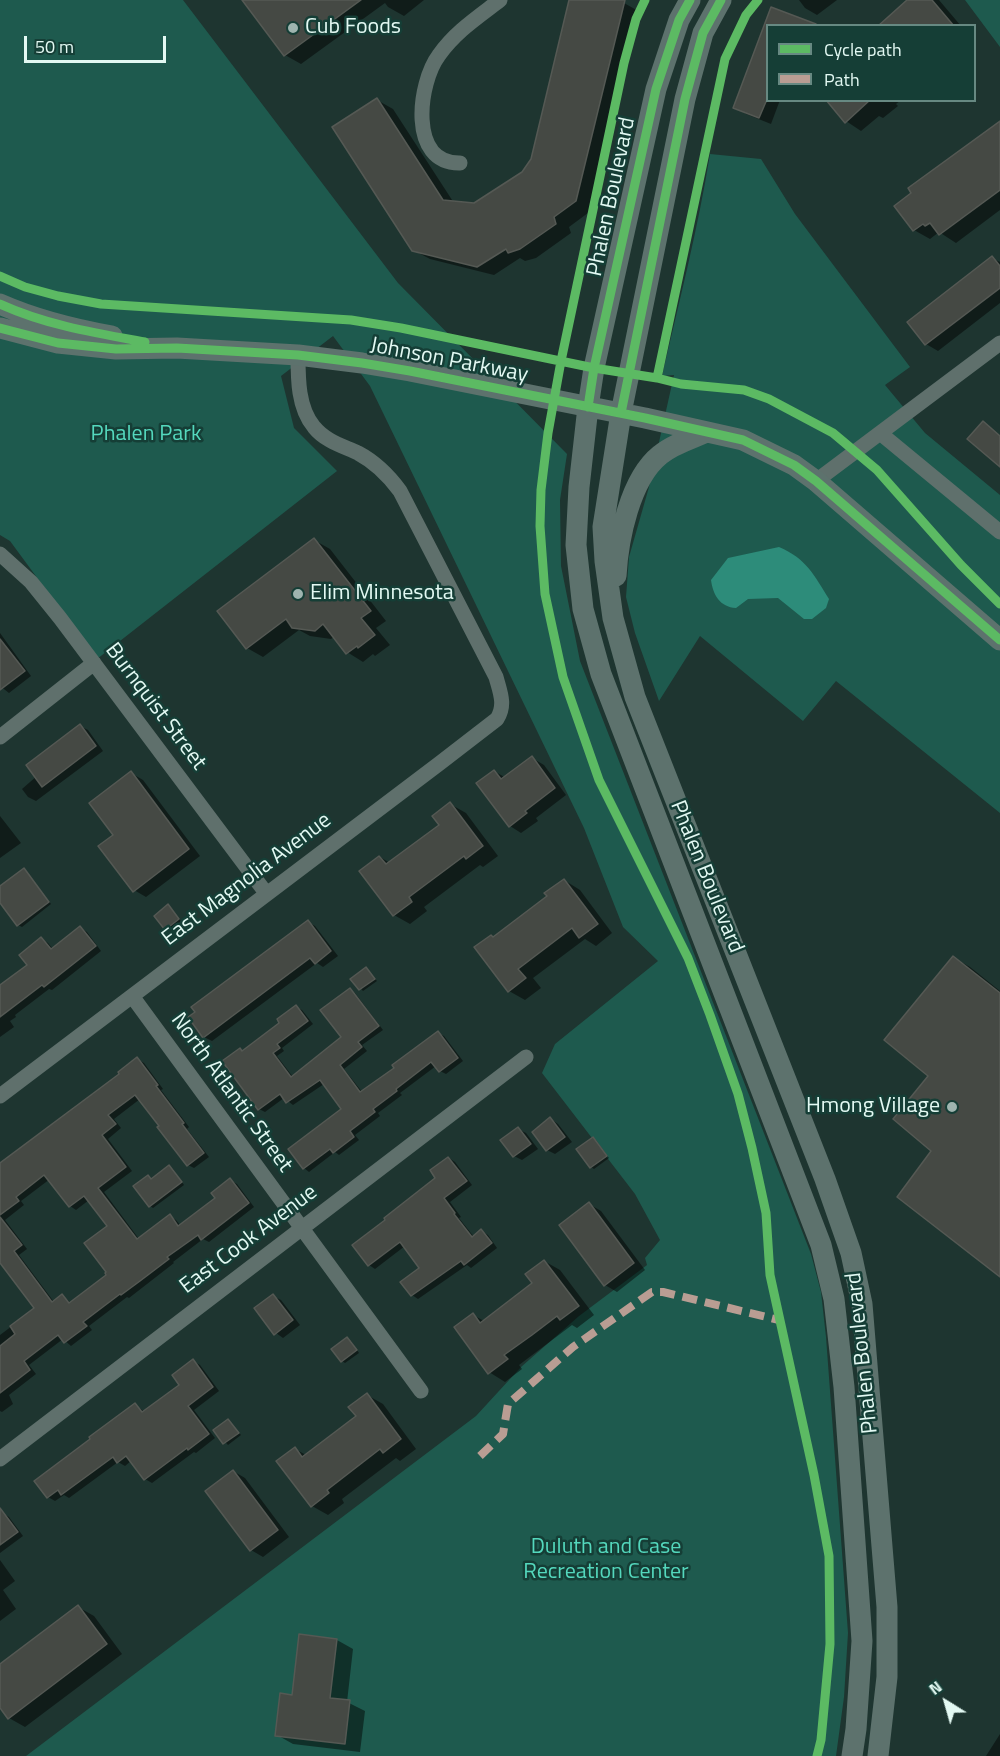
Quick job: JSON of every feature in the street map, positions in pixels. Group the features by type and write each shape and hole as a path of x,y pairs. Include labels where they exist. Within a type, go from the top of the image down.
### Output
{"main road":[{"name":"Phalen Boulevard","path":"690,0 679,20 656,89 594,368 579,487 576,545 583,609 601,674 821,1245 834,1299 844,1387 862,1641 852,1756"},
{"name":"Phalen Boulevard","path":"721,0 703,33 685,99 621,413 603,527 605,561 614,618 635,697 825,1179 851,1253 862,1304 887,1607 887,1677 878,1756"},
{"name":"Johnson Parkway","path":"0,304 23,315 76,330 177,348"},
{"name":"Johnson Parkway","path":"0,328 58,343 116,349 177,348 298,355 362,363 621,413 743,440 794,465 816,481 1000,640"},
{"path":"630,677 619,622 615,574 622,533 635,489 646,469 659,455 707,432"}],"street":[{"path":"460,164 449,164 437,156 428,144 423,125 422,101 426,79 437,56 453,36 500,0"},
{"path":"816,481 1000,343"},
{"name":"East Magnolia Avenue","path":"0,1096 497,719 501,713 500,690 496,677 400,491 389,476 377,466 361,454 321,435 308,418 302,404 298,379 298,355"},
{"path":"879,433 1000,532"},
{"name":"Burnquist Street","path":"0,554 31,582 60,618 266,893"},
{"path":"0,736 94,663"},
{"name":"North Atlantic Street","path":"132,996 421,1391"},
{"name":"East Cook Avenue","path":"0,1459 526,1057"}],"green space":[{"path":"0,0 183,0 398,283 567,454 560,500 561,566 580,661 811,1254 821,1292 848,1633 844,1697 836,1756 26,1756 476,1416 521,1367 579,1316 647,1265 645,1258 660,1240 635,1194 542,1073 555,1044 658,961 623,927 584,828 370,386 333,336 281,376 294,428 337,471 97,659 10,541 0,535"},
{"path":"965,0 1000,0 1000,47"},
{"path":"710,154 761,159 795,214 910,367 885,385 925,433 1000,495 1000,813 836,681 803,721 700,636 659,701 635,633 626,597 629,557 649,487 674,375 662,376 694,238"}],"shaded area":[{"path":"779,547 797,557 809,569 829,599 826,608 812,619 804,619 778,598 748,599 736,608 718,599 711,580 728,558"}],"building":[{"name":"Cub Foods","path":"242,0 361,0 284,56"},
{"path":"569,0 625,0 576,201 554,217 556,224 520,249 508,253 506,249 477,267 412,251 332,127 377,98 443,200 474,203 522,172 531,159"},
{"path":"907,0 932,0 952,24 880,24"},
{"path":"771,7 816,24 766,24 766,102 759,118 733,108"},
{"path":"828,102 868,102 845,123"},
{"path":"1000,121 1000,190 939,235 930,223 925,226 923,224 913,231 894,206 911,193 908,188"},
{"path":"992,256 1000,266 1000,288 925,345 907,322"},
{"path":"983,421 1000,436 1000,467 967,439"},
{"name":"Elim Minnesota","path":"314,538 371,611 361,618 375,635 346,654 323,624 315,631 292,628 286,619 246,649 217,611"},
{"path":"0,639 25,671 0,690"},
{"path":"80,724 96,746 42,787 26,765"},
{"path":"532,756 555,788 525,811 527,813 509,827 476,783 494,770 501,779"},
{"path":"131,771 189,849 133,892 98,846 113,835 89,803"},
{"path":"450,802 483,846 466,859 464,856 409,897 412,902 393,916 359,871 379,856 386,864 439,825 432,816"},
{"path":"24,868 49,902 17,926 0,903 0,886"},
{"path":"564,879 598,924 579,938 572,928 518,969 526,978 508,992 474,947 491,935 493,937 547,896 544,893"},
{"path":"168,904 179,919 165,930 154,916"},
{"path":"308,920 331,951 315,964 310,958 203,1038 188,1017 195,1012 191,1007"},
{"path":"80,926 96,946 44,987 42,985 0,1017 0,985 27,965 19,955 41,937 51,949"},
{"name":"Hmong Village","path":"953,956 1000,993 1000,1277 897,1197 931,1151 893,1119 928,1076 884,1040"},
{"path":"366,967 375,979 359,990 350,979"},
{"path":"350,988 379,1026 358,1042 362,1047 340,1065 360,1092 394,1068 392,1065 438,1031 458,1058 439,1072 431,1062 396,1089 397,1091 373,1109 375,1112 350,1131 354,1137 333,1153 330,1149 303,1169 288,1149 341,1109 320,1080 286,1103 280,1094 258,1110 222,1061 240,1048 242,1051 279,1023 277,1019 296,1005 308,1021 277,1044 280,1048 273,1053 291,1077 341,1037 320,1010"},
{"path":"137,1057 204,1153 187,1166 135,1095 108,1115 116,1124 102,1135 126,1167 98,1188 137,1239 170,1214 178,1226 215,1198 211,1193 230,1178 249,1203 201,1240 198,1235 167,1257 169,1259 83,1322 87,1326 64,1343 58,1335 24,1361 30,1370 0,1393 0,1346 15,1334 10,1326 34,1308 0,1263 0,1217 22,1245 14,1251 52,1302 62,1294 69,1303 106,1275 84,1243 107,1226 84,1196 69,1207 44,1175 16,1197 19,1201 0,1215 0,1163 119,1074 118,1072"},
{"path":"550,1117 565,1137 546,1151 532,1132"},
{"path":"518,1127 531,1144 513,1157 500,1140"},
{"path":"593,1137 607,1156 590,1168 576,1149"},
{"path":"448,1157 467,1181 444,1198 472,1237 481,1229 492,1243 464,1265 461,1261 411,1296 400,1282 419,1268 400,1242 368,1266 352,1245 435,1178 430,1170"},
{"path":"169,1165 182,1182 149,1207 133,1186 148,1175 151,1179"},
{"path":"589,1202 634,1263 604,1286 559,1225"},
{"path":"544,1260 579,1306 560,1320 557,1316 504,1355 508,1359 488,1374 454,1327 473,1313 480,1323 532,1283 525,1274"},
{"path":"273,1294 293,1320 274,1335 254,1308"},
{"path":"347,1337 357,1350 341,1362 331,1349"},
{"path":"193,1359 213,1387 188,1406 209,1434 144,1480 126,1456 117,1463 113,1457 61,1495 58,1490 47,1498 34,1481 135,1403 142,1412 179,1385 172,1375"},
{"path":"367,1393 401,1439 383,1453 380,1449 327,1490 329,1493 311,1507 276,1461 295,1447 302,1457 356,1416 348,1407"},
{"path":"228,1419 239,1433 223,1444 213,1430"},
{"path":"233,1470 278,1530 250,1551 205,1491"},
{"path":"0,1508 18,1532 0,1545"},
{"path":"78,1605 107,1644 8,1719 0,1708 0,1664"},
{"path":"299,1634 337,1639 330,1698 350,1700 345,1744 275,1736 280,1693 292,1695"}],"marked path":[{"path":"480,1456 503,1434 508,1404 573,1347 652,1292 663,1292 779,1320"}],"cycle path":[{"path":"645,0 636,19 624,63 548,433 541,490 540,526 545,594 563,677 599,780 688,958 738,1094 752,1148 766,1213 770,1275 814,1475 829,1556 830,1644 821,1740 817,1756"},
{"path":"588,407 594,368 656,89 679,20 690,0"},
{"path":"621,413 685,99 703,33 721,0"},
{"path":"657,378 725,59 746,15 758,0"},
{"path":"0,276 25,287 101,304 351,320 681,384 744,390 769,399 833,433 877,470 961,565 1000,604"},
{"path":"0,304 53,323 145,342"},
{"path":"0,328 58,343 116,349 177,348 298,355 362,363 645,418 743,440 794,465 816,481 1000,640"}],"place":[{"name":"Cub Foods","path":"293,28"},
{"name":"Elim Minnesota","path":"298,594"},
{"name":"Hmong Village","path":"952,1107"}],"park label":[{"name":"Phalen Park","path":"146,435"},
{"name":"Duluth and Case Recreation Center","path":"606,1560"}]}
